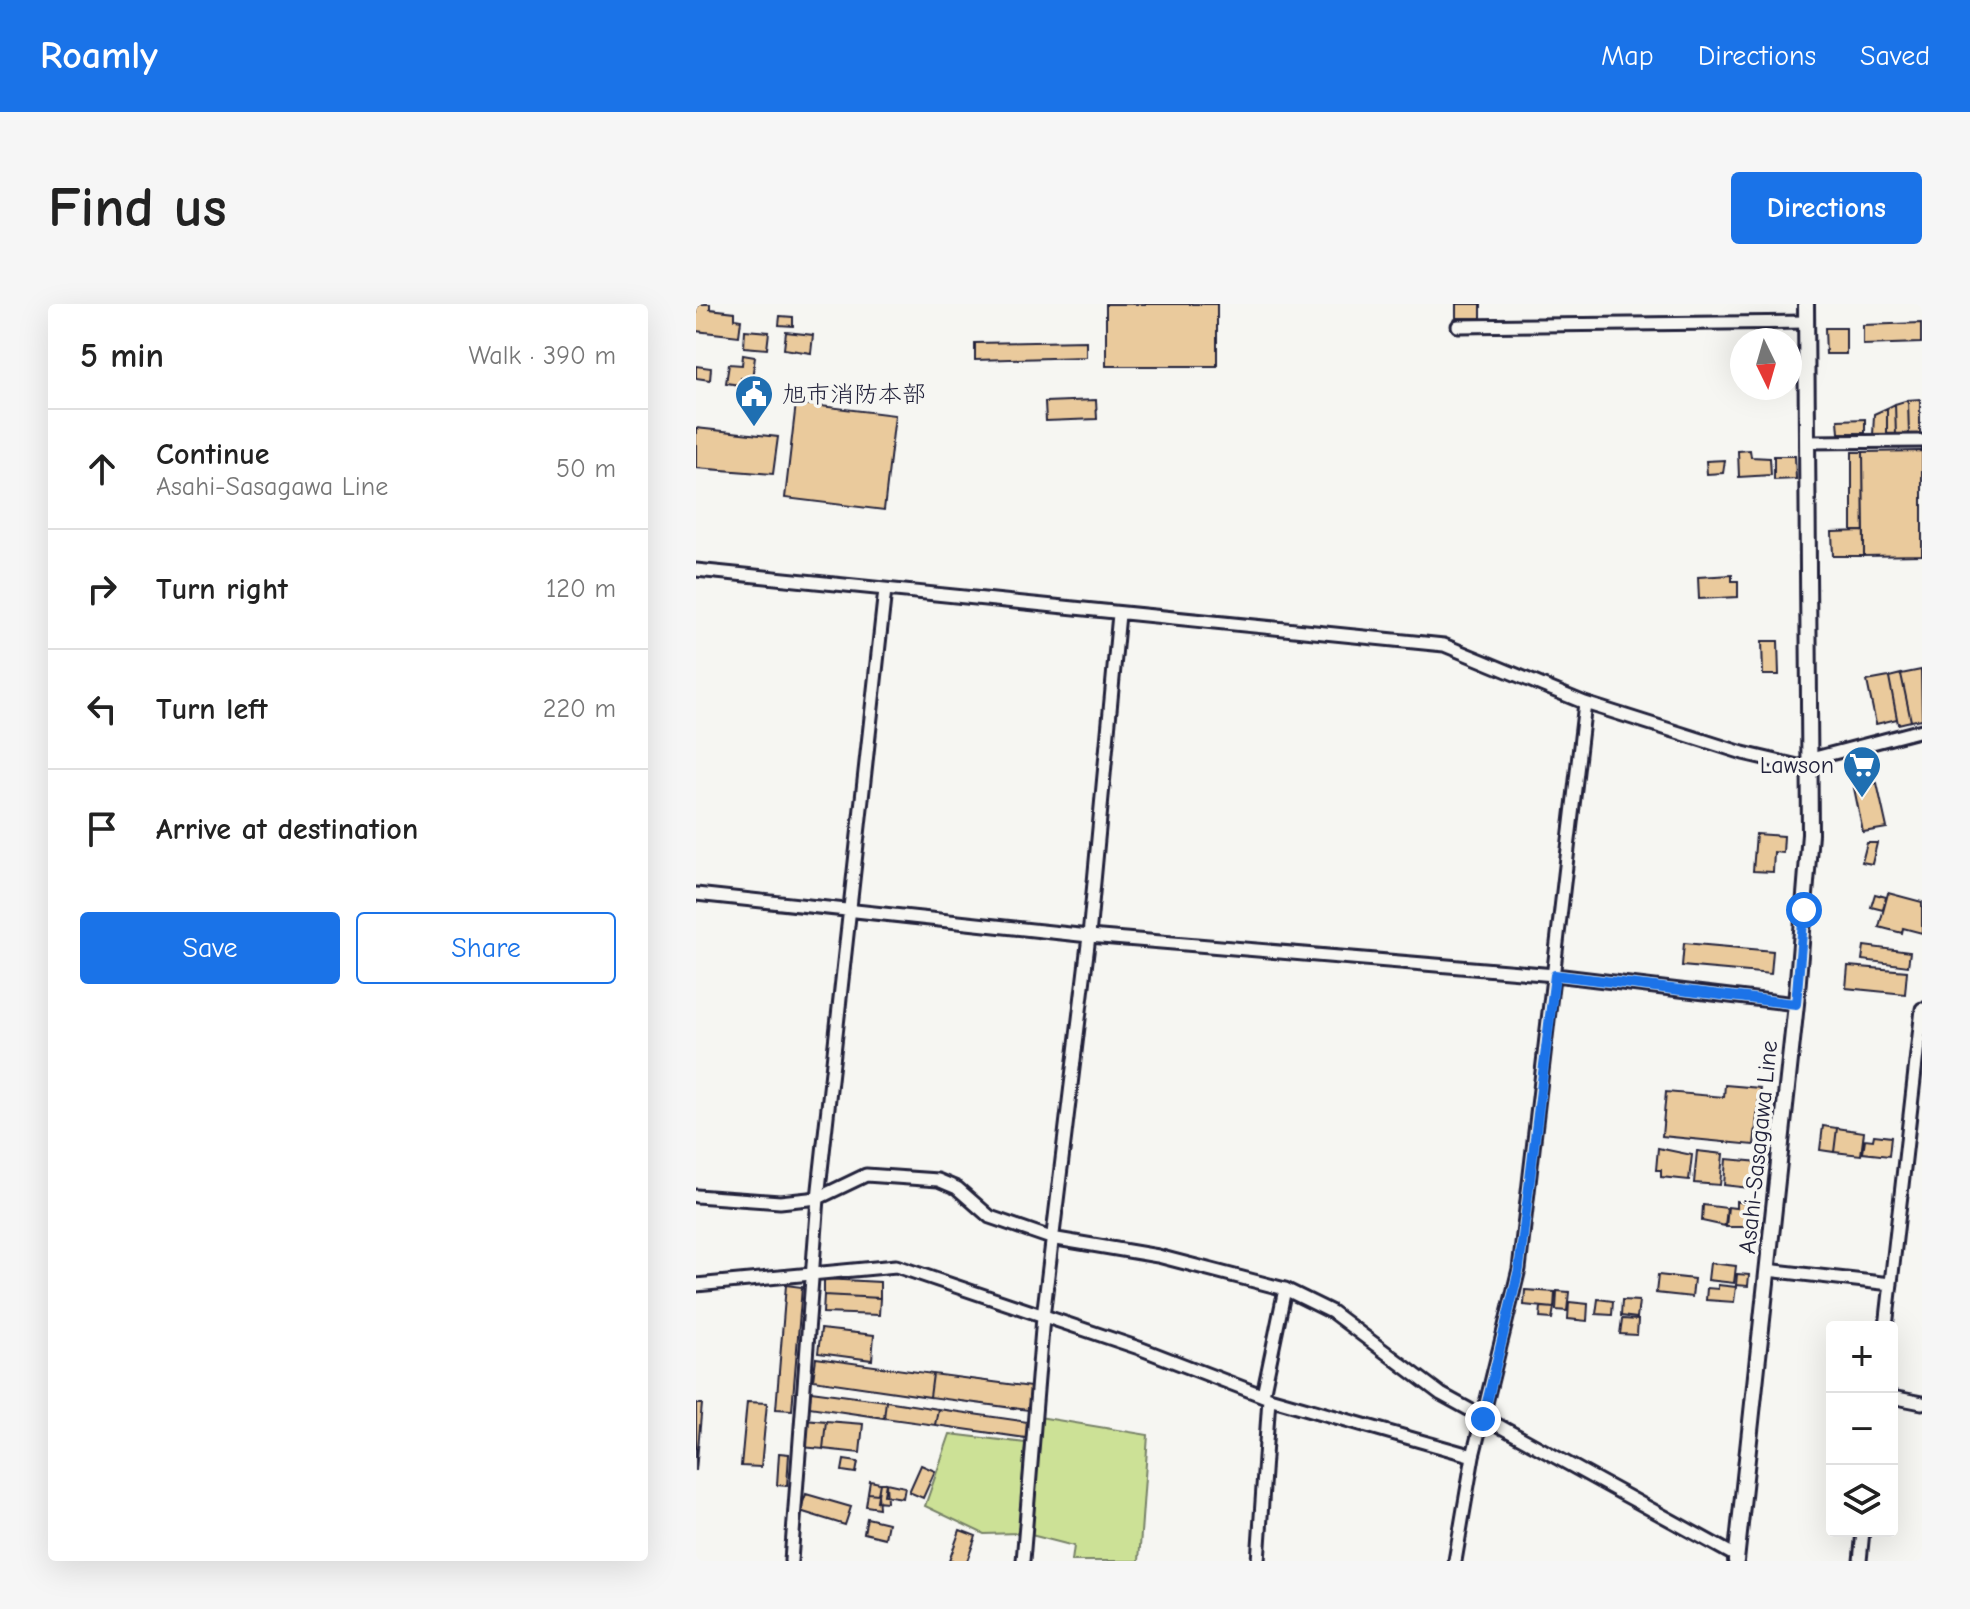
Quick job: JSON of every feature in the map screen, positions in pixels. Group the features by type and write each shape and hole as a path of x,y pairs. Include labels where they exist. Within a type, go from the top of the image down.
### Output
{"main road":[{"name":"Asahi-Sasagawa Line","path":"1736,1558 1796,1004 1810,834 1806,304"}],"street":[{"path":"1458,326 1807,322"},
{"path":"1807,442 1922,441"},
{"path":"696,570 1444,645 1585,703 1743,753 1811,764 1922,730"},
{"path":"791,1561 818,1198 885,590"},
{"path":"1023,1561 1051,1238 1089,936 1119,614"},
{"path":"1455,1561 1473,1456 1519,1269 1585,703"},
{"path":"696,894 1089,936 1555,975 1796,1004"},
{"path":"1887,1321 1922,1009"},
{"path":"696,1196 780,1202 818,1198 866,1175 938,1180 957,1188 990,1217 1051,1238 1158,1256 1285,1289 1332,1312 1441,1394 1736,1558"},
{"path":"696,1285 896,1266 1266,1396 1473,1456"},
{"path":"1767,1270 1891,1284"},
{"path":"1258,1561 1266,1396 1285,1289"},
{"path":"1898,1398 1922,1403"},
{"path":"1860,1561 1862,1537"}],"green space":[{"path":"1039,1417 1148,1435 1139,1561 1072,1561 1074,1546 1031,1535"},
{"path":"950,1434 1025,1443 1019,1533 984,1534 925,1506"}],"building":[{"path":"700,304 710,304 710,309 735,312 735,319 741,320 739,336 696,331 696,308"},
{"path":"1106,304 1217,304 1217,366 1106,366"},
{"path":"1456,304 1481,304 1481,318 1456,318"},
{"path":"780,316 793,317 793,326 779,325"},
{"path":"1921,323 1921,343 1863,345 1863,325"},
{"path":"1825,328 1846,328 1846,354 1826,354"},
{"path":"745,330 769,332 767,349 744,347"},
{"path":"786,332 813,335 811,353 784,349"},
{"path":"1086,341 1086,357 975,360 975,343"},
{"path":"743,355 755,357 752,379 741,378 740,385 726,383 729,364 742,365"},
{"path":"696,366 711,368 710,380 696,378"},
{"path":"1920,399 1920,435 1909,435 1908,400"},
{"path":"1096,400 1097,419 1046,421 1045,402"},
{"path":"1908,400 1909,435 1896,436 1895,404"},
{"path":"796,403 895,415 884,510 785,498"},
{"path":"1895,404 1896,436 1887,436 1887,408"},
{"path":"1887,408 1887,436 1873,436 1874,414"},
{"path":"1865,419 1865,433 1839,433 1838,420"},
{"path":"696,428 778,437 773,474 696,468"},
{"path":"1750,450 1751,457 1770,458 1771,475 1739,477 1738,451"},
{"path":"1922,451 1922,555 1864,556 1863,452"},
{"path":"1852,452 1863,452 1864,531 1852,531"},
{"path":"1774,456 1795,456 1796,479 1774,480"},
{"path":"1725,460 1723,473 1707,474 1706,461"},
{"path":"1864,531 1864,556 1833,556 1832,532"},
{"path":"1732,575 1732,581 1738,581 1738,597 1699,599 1698,577"},
{"path":"1762,641 1778,641 1779,675 1763,675"},
{"path":"1921,670 1922,719 1911,721 1901,674"},
{"path":"1901,674 1911,721 1898,724 1889,677"},
{"path":"1889,677 1897,719 1876,724 1867,681"},
{"path":"1877,783 1887,828 1863,832 1854,788"},
{"path":"1756,834 1784,836 1783,853 1774,852 1773,872 1753,871"},
{"path":"1867,843 1877,843 1872,864 1862,862"},
{"path":"1888,893 1922,902 1922,933 1903,928 1902,933 1879,927"},
{"path":"1875,894 1886,897 1883,910 1871,907"},
{"path":"1684,943 1773,951 1771,974 1682,966"},
{"path":"1864,946 1910,952 1908,966 1862,960"},
{"path":"1848,966 1907,971 1905,994 1846,988"},
{"path":"1725,1085 1760,1088 1754,1145 1662,1136 1666,1092 1724,1097"},
{"path":"1823,1126 1837,1128 1834,1152 1820,1150"},
{"path":"1837,1128 1864,1132 1861,1155 1834,1152"},
{"path":"1874,1135 1891,1137 1889,1156 1863,1153 1865,1139 1873,1140"},
{"path":"1658,1148 1692,1155 1689,1180 1661,1177 1661,1170 1656,1170"},
{"path":"1697,1151 1723,1154 1720,1185 1694,1183"},
{"path":"1726,1159 1760,1162 1758,1189 1724,1185"},
{"path":"1736,1201 1758,1207 1756,1227 1726,1227 1728,1207 1736,1208"},
{"path":"1703,1205 1727,1208 1725,1226 1702,1221"},
{"path":"1710,1263 1736,1266 1734,1283 1708,1280"},
{"path":"1737,1274 1749,1275 1748,1286 1736,1285"},
{"path":"1658,1275 1694,1279 1692,1297 1656,1293"},
{"path":"824,1279 880,1282 880,1298 824,1295"},
{"path":"786,1285 802,1287 792,1410 776,1409"},
{"path":"1718,1285 1736,1287 1734,1302 1706,1300 1707,1288 1718,1289"},
{"path":"1525,1290 1555,1292 1554,1308 1524,1305"},
{"path":"1557,1291 1569,1292 1567,1311 1556,1310"},
{"path":"824,1295 880,1298 879,1315 823,1313"},
{"path":"1598,1299 1613,1301 1612,1315 1596,1314"},
{"path":"1622,1300 1639,1301 1637,1318 1621,1316"},
{"path":"1569,1302 1588,1304 1587,1321 1568,1319"},
{"path":"1541,1307 1554,1308 1552,1319 1540,1318"},
{"path":"1622,1319 1638,1320 1637,1335 1620,1334"},
{"path":"821,1329 874,1335 872,1360 818,1353"},
{"path":"816,1358 933,1374 930,1397 813,1380"},
{"path":"933,1374 1031,1387 1028,1410 930,1397"},
{"path":"811,1391 886,1401 884,1418 809,1407"},
{"path":"886,1401 938,1409 935,1425 884,1418"},
{"path":"747,1402 767,1403 761,1467 741,1466"},
{"path":"696,1404 702,1404 696,1471"},
{"path":"938,1409 1028,1422 1026,1438 935,1425"},
{"path":"804,1419 826,1421 823,1449 802,1447"},
{"path":"826,1421 863,1424 860,1453 823,1449"},
{"path":"779,1453 789,1454 787,1486 777,1485"},
{"path":"844,1460 858,1462 856,1473 842,1471"},
{"path":"921,1465 935,1471 923,1498 909,1492"},
{"path":"870,1481 880,1483 878,1494 868,1493"},
{"path":"880,1483 886,1483 887,1502 877,1501"},
{"path":"886,1483 905,1487 903,1498 884,1495"},
{"path":"868,1493 878,1494 879,1508 866,1506"},
{"path":"806,1494 851,1507 845,1525 800,1511"},
{"path":"867,1518 888,1523 885,1538 864,1533"},
{"path":"960,1530 976,1536 967,1561 949,1561"}],"place":[{"name":"旭市消防本部","path":"754,428"},
{"name":"Lawson","path":"1862,799"}],"route":[{"path":"1483,1419 1519,1269 1555,975 1796,1004 1804,910"}]}
